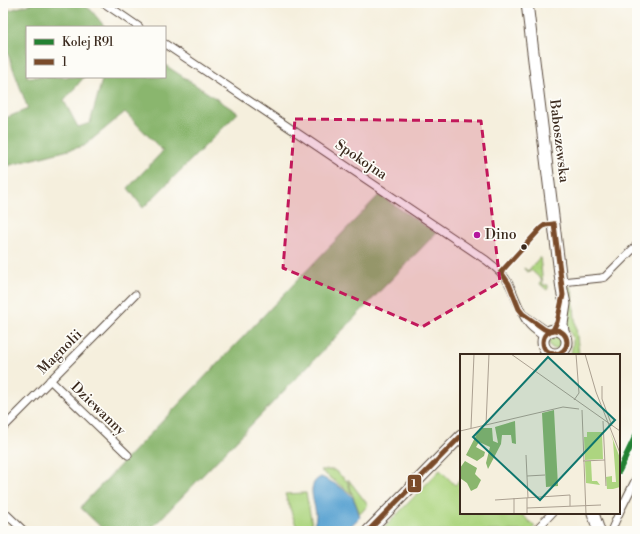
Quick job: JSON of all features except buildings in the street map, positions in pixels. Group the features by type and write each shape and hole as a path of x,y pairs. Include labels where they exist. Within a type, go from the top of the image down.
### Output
{"street":[{"path":"104,3 138,26"},
{"name":"Baboszewska","path":"527,3 561,282 565,304 562,324 553,346"},
{"name":"Spokojna","path":"166,45 486,260 501,272 509,284 519,309 540,327 553,346"},
{"path":"561,282 601,278 605,276 637,245"},
{"name":"Magnolii","path":"3,428 135,295"},
{"name":"Dziewanny","path":"50,380 128,455"},
{"path":"368,531 460,437"},
{"path":"620,511 637,477"},
{"path":"3,511 24,531"},
{"path":"535,531 551,514"},
{"path":"593,514 599,531"},
{"path":"610,531 618,514"}],"highlighted area":[{"path":"295,119 481,121 500,282 422,327 283,268"}],"green space":[{"path":"34,3 80,3 91,10 104,26 26,26 26,78 83,78 64,101 78,127 90,123 102,80 104,78 166,78 166,66 238,113 143,208 128,188 163,151 125,112 84,146 3,167 3,119 28,109 5,46 3,46 3,12"},
{"path":"379,195 436,233 149,531 105,531 81,508 84,503"},
{"path":"540,257 543,285 548,285 547,290 540,284 542,280 531,270 527,272 524,269 528,271"},
{"path":"570,286 572,290 579,354 571,354 573,339 567,325 569,302 568,287"},
{"path":"556,335 561,337 563,342 561,347 556,349 551,347 549,342 551,337"},
{"path":"320,470 334,470 347,481 352,494"},
{"path":"440,470 455,485 460,480 460,514 522,514 535,527 531,531 381,531"},
{"path":"348,479 368,505 360,514"},
{"path":"306,493 312,524 298,531 285,494"}],"water":[{"path":"321,477 343,489 351,495 354,500 360,517 346,531 314,531 316,515 312,489 316,480"}],"rail line":[{"name":"R91","path":"620,469 637,433"}],"transit line":[{"name":"1","path":"501,272 541,228 545,225 554,224"},
{"name":"1","path":"553,330 557,322 563,295 554,224"},
{"name":"1","path":"501,272 509,284 519,309 523,314 549,331"},
{"name":"1","path":"555,330 564,333 567,342 564,351 555,354 546,351 543,342 546,333 555,330"},
{"name":"1","path":"368,531 460,437"}],"place":[{"name":"Dino","path":"477,235"}]}
